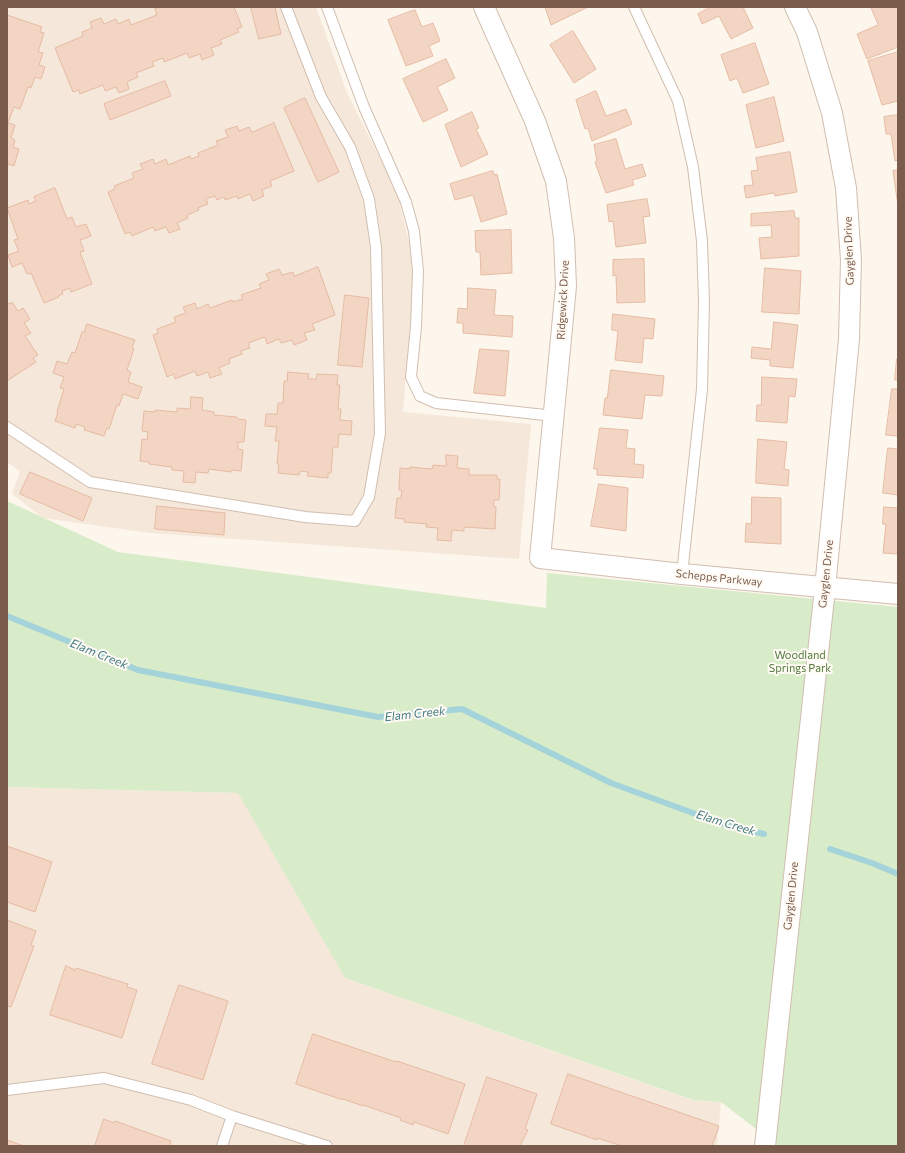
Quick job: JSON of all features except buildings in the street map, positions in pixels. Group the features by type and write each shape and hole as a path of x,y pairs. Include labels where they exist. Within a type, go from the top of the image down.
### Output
{"street":[{"name":"Ridgewick Drive","path":"484,7 535,121 556,181 564,238 566,286 540,558"},
{"name":"Gayglen Drive","path":"765,1146 825,588 850,339 851,260 846,188 832,113 807,32 795,7"},
{"name":"Schepps Parkway","path":"540,558 682,574 898,594"}],"lane":[{"path":"7,427 90,482 305,517 355,521 369,497 380,433 375,240 370,199 350,147 321,97 286,7"},
{"path":"327,7 364,107 406,202 414,231 418,271 416,328 411,377 420,396 436,404 554,416"},
{"path":"634,7 678,101 693,167 702,241 704,302 702,389 682,574"},
{"path":"7,1090 104,1078 191,1100 232,1116 327,1146"},
{"path":"222,1146 232,1116"}],"shaded area":[{"path":"7,7 316,7 347,93 397,192 415,267 403,412 531,424 519,559 150,533 43,518 12,494 20,471 7,462"},
{"path":"7,787 239,793 345,978 692,1100 721,1102 717,1146 7,1146"}],"green space":[{"name":"Woodland Springs Park","path":"7,501 118,552 546,608 547,573 898,607 898,1146 778,1146 721,1102 693,1100 345,978 238,793 7,787"}],"waterway":[{"name":"Elam Creek","path":"7,616 138,670 378,717 462,709 611,783 723,824 764,834"},
{"name":"Elam Creek","path":"830,849 872,863 898,874"}]}
